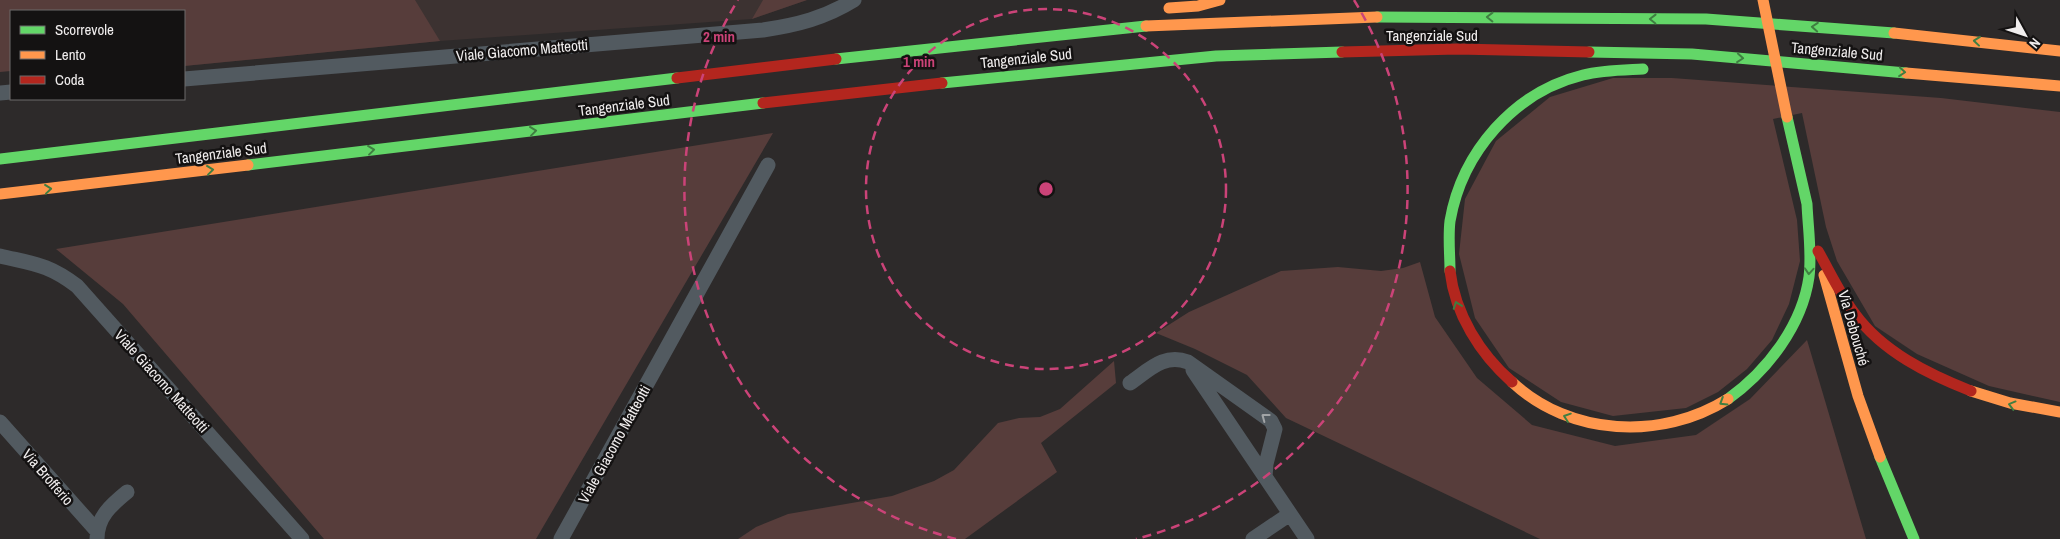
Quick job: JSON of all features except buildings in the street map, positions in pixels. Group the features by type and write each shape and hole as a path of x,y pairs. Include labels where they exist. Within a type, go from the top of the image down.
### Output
{"main road":[{"path":"1160,9 1198,6 1220,0"},
{"name":"Via Debouché","path":"1763,0 1787,118 1818,251 1858,396 1882,464 1914,539"},
{"name":"Tangenziale Sud","path":"0,159 966,44 1150,26 1238,21 1408,16 1706,19 1897,33 2060,51"},
{"path":"966,44 1039,26"},
{"name":"Tangenziale Sud","path":"0,194 1117,64 1216,56 1360,50 1457,49 1692,54 2057,87"},
{"path":"1692,54 1643,69 1610,70 1575,77 1543,90 1516,107 1490,132 1474,154 1454,201 1448,247 1449,273 1453,295 1462,317 1486,359 1502,377 1522,394 1564,417 1615,429 1640,429 1692,418 1739,392 1760,372 1778,349 1792,324 1803,301 1808,279 1807,204"},
{"path":"1818,251 1862,323 1893,352 1938,376 2008,405 2036,411 2060,412"}],"street":[{"name":"Viale Giacomo Matteotti","path":"185,79 763,30 794,26 818,19 854,0"},
{"name":"Viale Giacomo Matteotti","path":"561,539 768,165"},
{"name":"Viale Giacomo Matteotti","path":"0,256 45,266 58,272 77,286 302,539"},
{"path":"1130,383 1166,359 1177,358 1188,362 1271,421 1275,428 1266,464 1265,477"},
{"path":"1188,362 1306,539"},
{"path":"1226,420 1229,406 1234,402 1245,402"},
{"name":"Via Brofferio","path":"0,422 97,535"},
{"name":"Via Brofferio","path":"97,535 103,515 126,492"},
{"path":"1253,539 1290,514"}],"shaded area":[{"path":"0,0 415,0 440,41 185,66 185,10 10,10 10,71 0,72"},
{"path":"59,0 807,0 752,19 440,41 185,66 185,10"},
{"path":"763,0 807,0 752,19"},
{"path":"1613,78 1672,78 1941,98 2060,112 2060,402 1989,386 1917,354 1875,326 1837,261 1826,227 1802,113 1773,119 1797,220 1800,261 1789,304 1772,340 1747,369 1718,392 1686,408 1613,416 1561,402 1509,368 1475,318 1459,254 1465,199 1496,141 1550,97"},
{"path":"773,133 536,539 324,539 123,304 56,249"},
{"path":"1420,262 1435,317 1477,378 1532,425 1615,446 1696,435 1750,399 1807,340 1866,539 1540,539 1286,418 1247,375 1195,349 1156,333 1189,312 1281,271 1338,267 1381,271 1403,268"},
{"path":"1114,361 1116,383 1041,443 1057,472 965,539 738,539 756,527 788,514 892,496 934,481 954,470 998,423 1019,418 1040,417 1060,409"}],"traffic: fast":[{"path":"1377,17 1706,19 1894,33"},
{"path":"836,59 1146,26"},
{"path":"942,83 1216,56 1342,52"},
{"path":"1589,52 1692,54 1906,73"},
{"path":"1450,271 1449,227 1456,196 1466,171 1479,149 1495,128 1514,110 1535,95 1558,83 1598,72 1643,69"},
{"path":"0,159 677,78"},
{"path":"248,165 763,103"},
{"path":"1787,117 1807,204"},
{"path":"1728,399 1769,361 1791,330 1799,313 1805,295 1810,268 1807,204"},
{"path":"1880,457 1914,539"}],"traffic: slow":[{"path":"1169,8 1198,6 1220,0"},
{"path":"1763,0 1787,117"},
{"path":"1146,26 1377,17"},
{"path":"1894,33 2060,51"},
{"path":"1906,73 2060,86"},
{"path":"0,194 248,165"},
{"path":"1824,275 1858,396 1880,457"},
{"path":"1512,382 1535,400 1561,413 1588,422 1617,426 1646,426 1674,422 1702,413 1728,399"},
{"path":"1971,391 2010,403 2060,412"}],"traffic: jam":[{"path":"1342,52 1457,49 1589,52"},
{"path":"677,78 836,59"},
{"path":"763,103 942,83"},
{"path":"1818,251 1855,314 1879,340 1923,369 1971,391"},
{"path":"1450,271 1457,303 1463,318 1480,346 1500,371 1512,382"}]}
